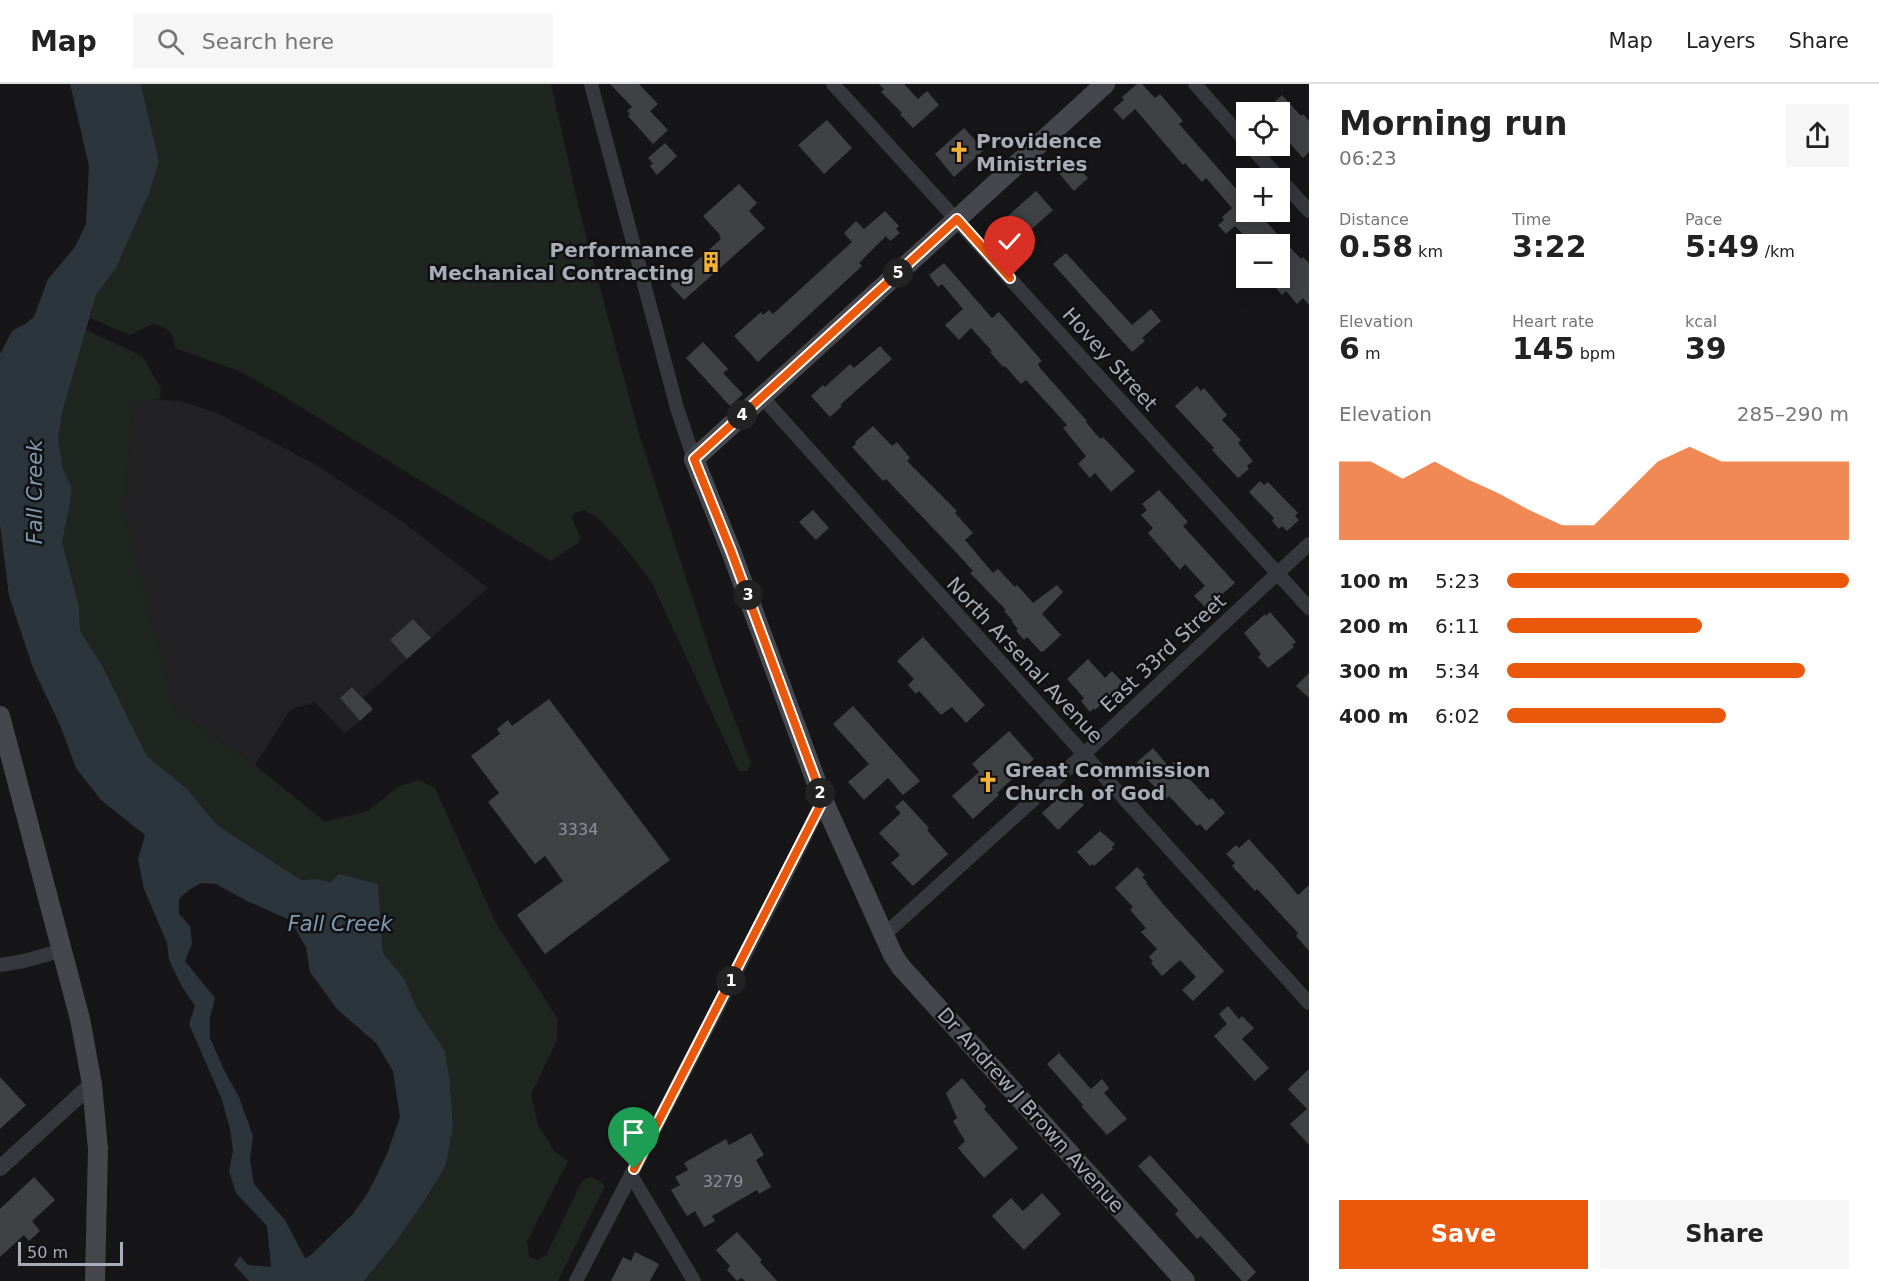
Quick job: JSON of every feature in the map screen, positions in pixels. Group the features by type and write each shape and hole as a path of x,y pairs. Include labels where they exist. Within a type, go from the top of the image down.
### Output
{"main road":[{"path":"694,459 1105,84"},
{"name":"Dr Andrew J Brown Avenue","path":"694,459 731,551 823,800 884,935 901,967 1185,1281"},
{"path":"0,716 63,950 80,1019 92,1084 98,1149 95,1281"}],"street":[{"path":"591,84 677,408 694,459"},
{"name":"Hovey Street","path":"833,84 1309,608"},
{"path":"1195,84 1236,131"},
{"path":"1259,156 1309,211"},
{"name":"North Arsenal Avenue","path":"762,397 1309,1003"},
{"name":"East 33rd Street","path":"884,935 1085,753 1309,544"},
{"path":"576,1281 823,800"},
{"path":"0,965 63,950"},
{"path":"0,1168 92,1084"},
{"path":"631,1175 694,1281"}],"shaded area":[{"path":"141,84 551,84 580,213 638,430 714,664 751,764 747,771 739,771 651,581 599,519 584,510 575,513 572,518 580,537 578,543 551,561 278,393 239,371 175,348 173,337 166,329 152,324 130,335 90,318 96,295 116,268 149,194 159,162"},
{"path":"86,330 142,356 161,388 160,399 131,405 125,514 175,710 255,765 325,822 367,811 400,786 419,780 435,788 496,923 558,1019 557,1040 531,1095 538,1125 555,1152 568,1161 527,1241 529,1257 537,1260 546,1255 582,1181 590,1177 605,1186 558,1281 364,1281 394,1244 446,1165 453,1127 445,1051 416,1007 405,980 383,953 378,884 301,880 217,825 188,790 147,756 102,665 80,631 79,606 62,542 72,488 63,469 58,439 62,413"},
{"path":"153,399 184,402 217,413 313,463 403,522 488,588 431,638 413,619 390,640 407,659 363,698 352,687 340,698 360,721 345,733 315,702 290,710 255,765 175,710 125,514 131,404"}],"water":[{"name":"Fall Creek","path":"70,84 141,84 159,162 149,194 116,268 96,295 62,413 58,439 63,469 72,488 62,542 79,606 80,631 102,665 147,756 188,790 217,825 301,880 315,879 331,882 339,874 378,884 383,953 405,980 416,1007 445,1051 453,1127 446,1165 394,1244 364,1281 249,1281 234,1265 240,1256 248,1265 271,1267 267,1226 236,1193 229,1171 233,1151 230,1129 222,1100 189,1024 195,1006 182,987 169,960 167,943 144,889 138,859 145,835 101,800 76,768 60,725 33,668 9,596 0,525 0,354 12,331 34,317 48,279 75,247 86,224 89,166","holes":["201,883 216,884 290,920 306,947 310,972 337,1009 376,1043 393,1071 400,1117 387,1154 368,1193 352,1215 310,1256 305,1258 285,1220 254,1184 250,1160 253,1136 239,1097 210,1038 210,1018 215,998 185,961 192,944 190,926 179,914 179,899"]}],"building":[{"path":"610,84 639,84 658,104 650,111 668,130 653,144 628,116 630,114 627,111 632,107"},
{"path":"879,84 904,84 918,99 927,91 939,105 913,128 881,92 884,89"},
{"path":"1137,84 1142,84 1155,98 1160,94 1183,121 1179,124 1236,189 1236,222 1266,222 1278,234 1243,234 1235,226 1226,234 1218,225 1224,220 1222,217 1232,208 1206,178 1202,182 1185,163 1183,165 1135,109 1123,120 1113,109 1124,100 1122,97"},
{"path":"1282,95 1288,102 1274,102"},
{"path":"1290,104 1309,121 1309,152 1303,158 1290,143"},
{"path":"827,120 852,148 824,174 798,145"},
{"name":"Providence Ministries","path":"964,128 984,150 954,177 935,154"},
{"path":"665,143 677,156 657,175 650,166 653,163 648,158"},
{"path":"1070,159 1088,178 1074,191 1057,171"},
{"name":"Performance Mechanical Contracting","path":"739,184 757,203 749,211 765,228 684,300 670,285 721,239 703,216"},
{"path":"1036,191 1053,210 1017,242 1000,223"},
{"path":"885,211 899,226 896,229 900,233 890,241 886,236 859,263 862,266 758,362 734,336 761,312 763,315 769,310 773,314 852,242 844,233 856,221 864,229"},
{"path":"1290,247 1301,259 1303,257 1309,263 1309,305 1303,298 1297,304 1286,291 1282,295 1276,288 1290,288"},
{"path":"1066,253 1132,325 1151,309 1161,321 1142,338 1145,341 1132,352 1053,264"},
{"path":"944,263 992,318 999,312 1042,361 1038,364 1040,368 1100,439 1103,437 1135,471 1111,492 1095,473 1090,478 1078,464 1086,456 1063,428 1067,425 1026,380 1021,384 1005,366 1003,367 971,328 959,340 945,325 963,309 942,284 938,287 929,275"},
{"path":"703,342 728,369 723,373 743,394 730,406 686,358"},
{"path":"880,346 892,359 840,405 842,406 830,417 811,396 823,385 825,387 850,364 854,368"},
{"path":"1197,386 1201,391 1204,388 1227,415 1222,420 1241,440 1238,443 1253,461 1247,466 1249,469 1238,478 1175,406"},
{"path":"873,426 892,446 897,442 910,458 907,461 957,511 955,513 973,533 965,540 993,573 998,569 1033,603 1057,585 1063,592 1042,614 1061,635 1044,651 1041,652 1027,637 1024,640 1004,611 1006,610 970,573 973,571 886,479 883,481 852,447"},
{"path":"1260,481 1264,485 1268,482 1298,513 1295,516 1299,520 1287,531 1282,526 1279,529 1272,521 1274,518 1249,492"},
{"path":"1159,490 1188,522 1183,526 1235,583 1206,608 1194,596 1205,586 1185,564 1180,570 1148,533 1153,528 1141,515 1147,510 1142,504"},
{"path":"813,510 829,528 816,540 799,522"},
{"path":"1270,612 1296,642 1292,645 1294,647 1268,668 1258,657 1261,654 1244,633"},
{"path":"413,619 431,638 407,659 390,640"},
{"path":"923,637 985,705 966,723 952,707 941,715 919,691 916,694 908,685 914,679 897,661"},
{"path":"1088,659 1105,678 1112,671 1123,683 1090,712 1081,701 1084,698 1067,679"},
{"path":"1309,673 1309,698 1296,686"},
{"path":"352,687 373,709 360,721 340,698"},
{"path":"549,699 670,860 545,954 517,915 563,881 545,856 535,864 488,802 499,793 471,756 500,734 497,729 508,720 512,726"},
{"path":"853,706 920,781 903,795 888,778 864,800 848,782 869,764 833,724"},
{"name":"Great Commission Church of God","path":"1009,731 1034,759 973,819 952,796 979,772 972,764"},
{"path":"1153,748 1169,767 1174,762 1209,800 1212,798 1225,813 1206,831 1200,824 1197,826 1169,796 1166,799 1135,766"},
{"path":"1067,793 1072,798 1075,795 1084,805 1058,830 1042,813"},
{"path":"903,800 929,828 927,830 948,854 913,886 891,863 900,855 879,833 901,813 895,807"},
{"path":"1100,831 1115,844 1113,849 1094,866 1093,864 1090,866 1077,852"},
{"path":"1249,839 1298,895 1309,885 1309,951 1296,936 1298,933 1232,866 1235,863 1226,854 1236,845 1239,848"},
{"path":"1137,867 1145,875 1142,877 1162,903 1224,971 1193,1001 1182,990 1196,977 1180,960 1162,976 1149,957 1157,949 1141,932 1146,928 1130,910 1133,907 1115,888"},
{"path":"1228,1006 1239,1019 1242,1016 1254,1028 1242,1039 1269,1068 1255,1081 1214,1036 1227,1024 1219,1014"},
{"path":"1059,1053 1091,1089 1102,1079 1109,1088 1104,1093 1127,1119 1107,1135 1047,1064"},
{"path":"1309,1069 1309,1145 1290,1124 1307,1109 1288,1089"},
{"path":"0,1077 26,1105 0,1129"},
{"path":"962,1078 986,1106 984,1109 1018,1148 984,1178 958,1148 965,1141 953,1121 957,1118 946,1093"},
{"path":"751,1133 764,1155 756,1160 771,1187 759,1194 757,1190 712,1216 715,1221 704,1227 695,1211 687,1216 671,1190 680,1185 675,1177 688,1170 684,1163 726,1139 729,1145"},
{"path":"1150,1155 1256,1272 1247,1281 1242,1281 1201,1236 1197,1239 1175,1214 1177,1209 1138,1166"},
{"path":"34,1177 55,1200 32,1221 40,1231 29,1241 24,1235 0,1257 0,1209"},
{"path":"1042,1193 1061,1214 1024,1250 992,1216 1011,1198 1023,1211"},
{"path":"737,1232 777,1281 745,1281 741,1278 737,1281 727,1270 730,1266 716,1250"},
{"path":"635,1252 659,1264 650,1281 611,1281 623,1257 631,1261"}],"place":[{"name":"Providence Ministries","path":"959,152"},
{"name":"Performance Mechanical Contracting","path":"711,262"},
{"name":"Great Commission Church of God","path":"988,782"}],"route":[{"path":"634,1169 823,800 731,551 694,459 957,219 1010,278"}]}
